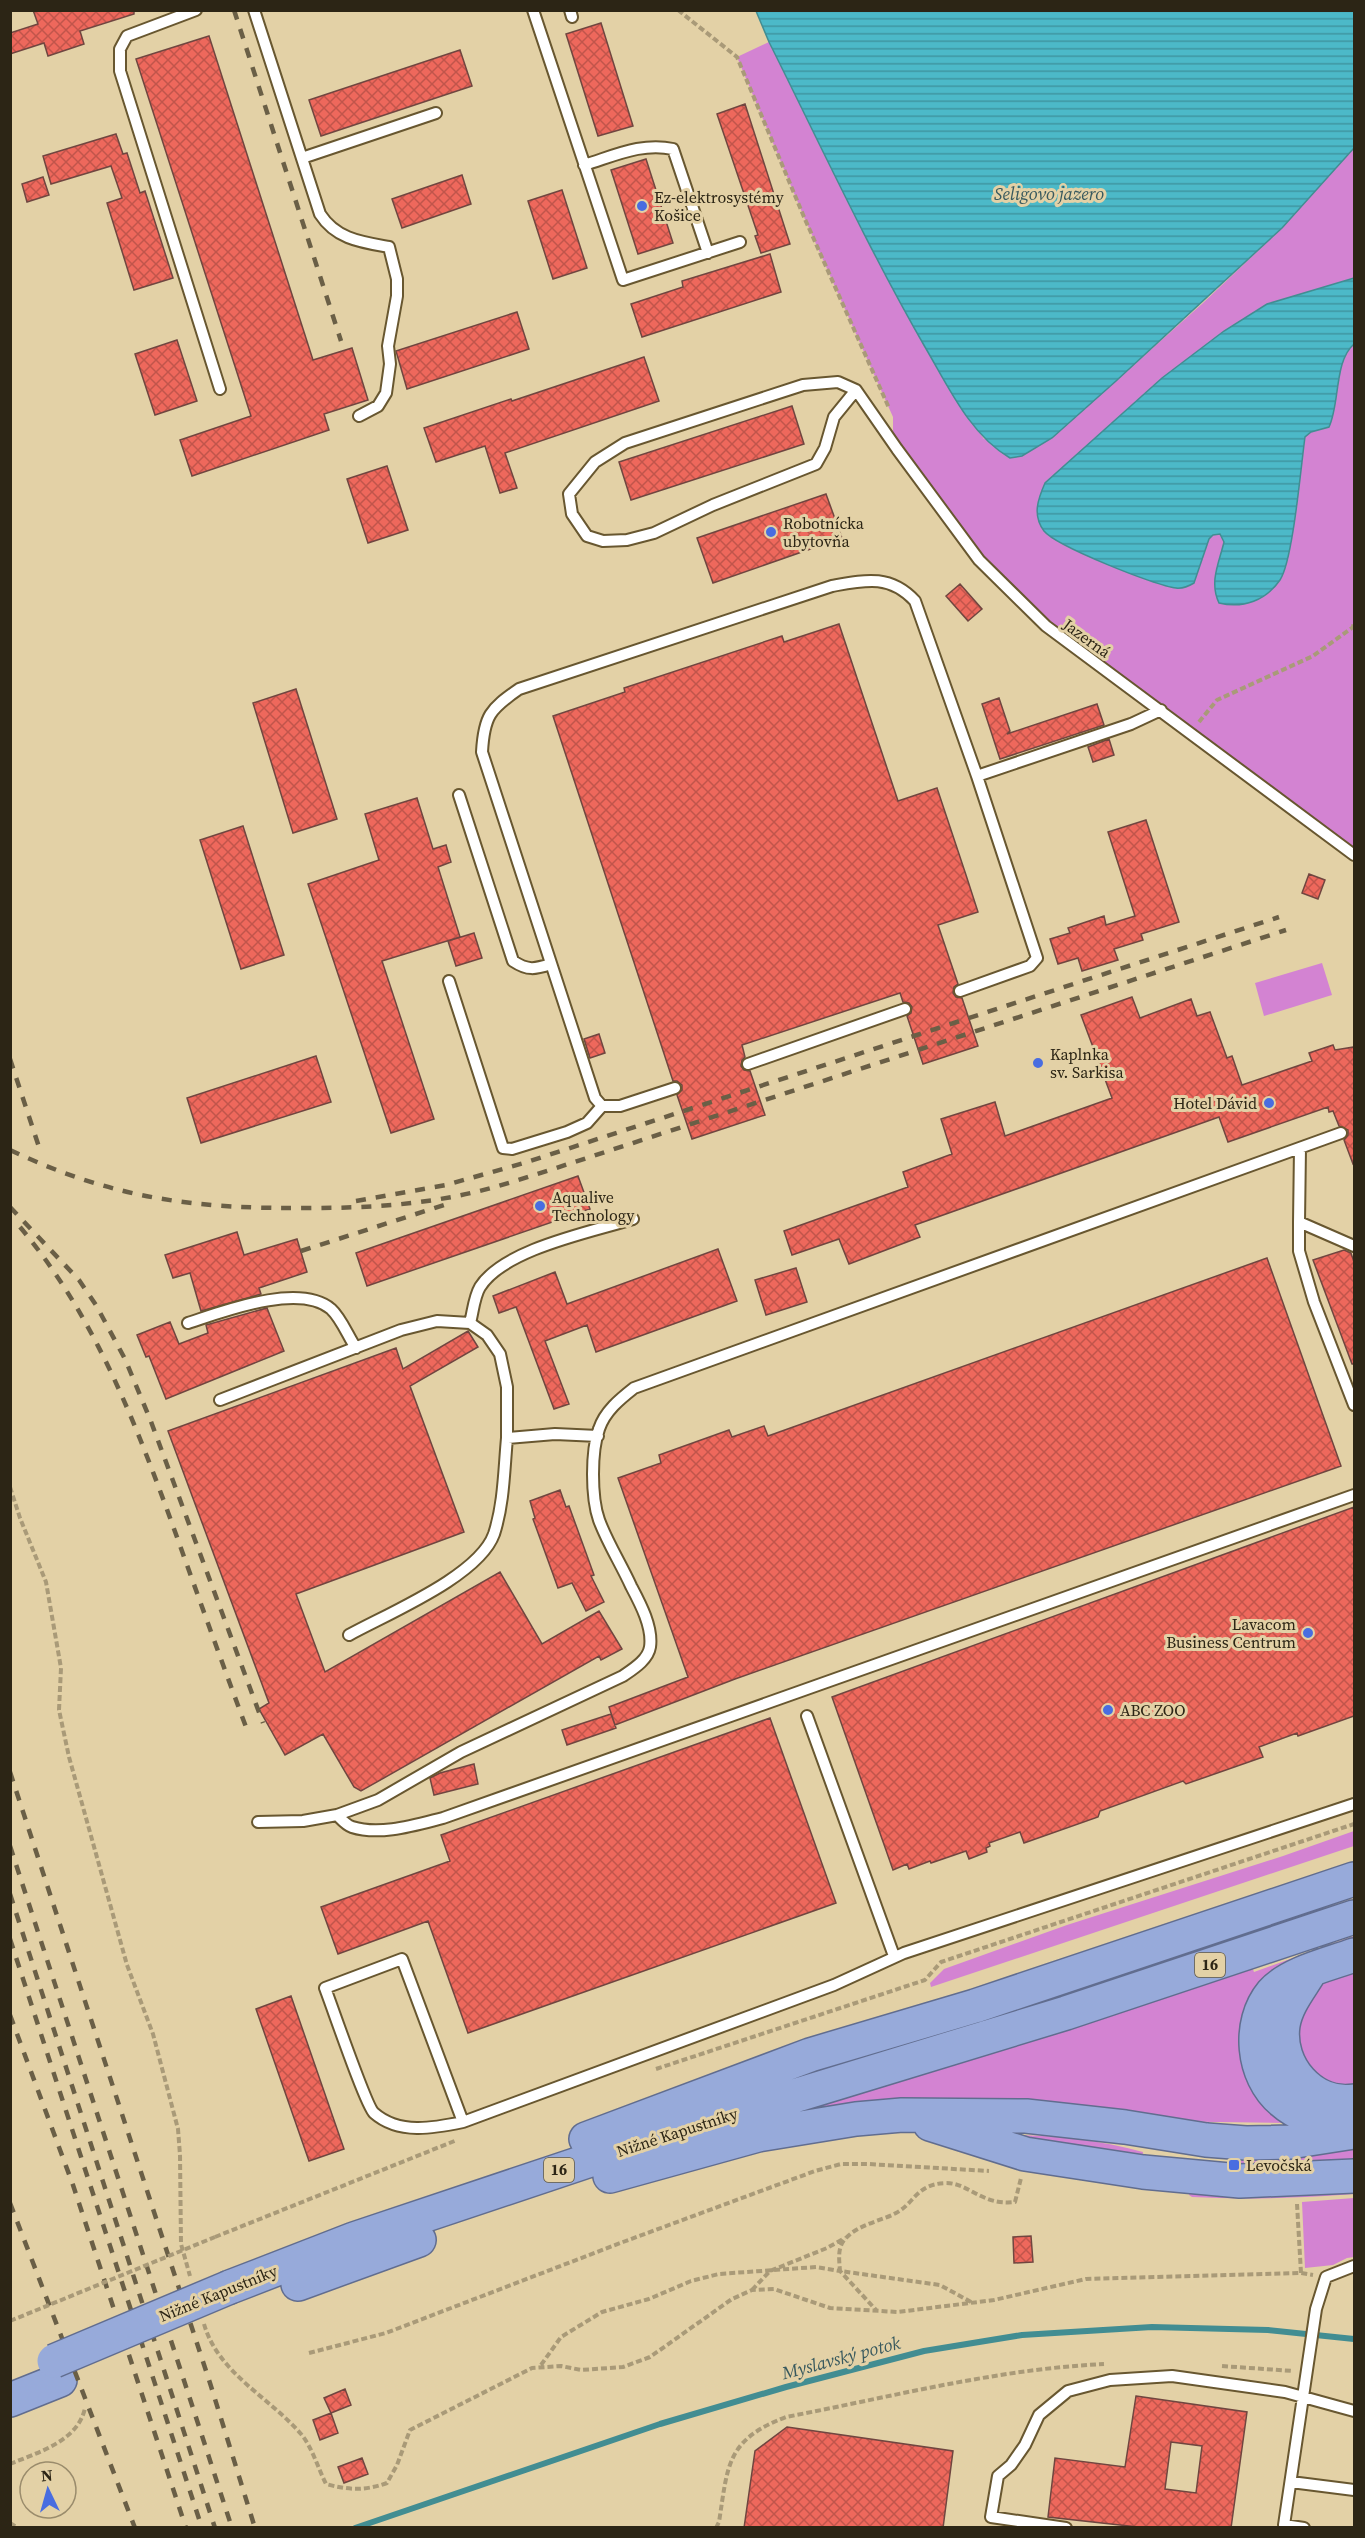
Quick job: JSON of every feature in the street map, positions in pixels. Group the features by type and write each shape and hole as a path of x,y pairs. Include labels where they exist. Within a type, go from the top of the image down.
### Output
{"highway":[{"path":"354,2239 459,2190 810,2055 975,2006 1354,1879"},
{"name":"Nižné Kapustníky","path":"10,2400 57,2371 233,2297 354,2239 647,2141 1066,2013 1354,1917"},
{"path":"1354,1955 1285,1981 1266,2002 1256,2027 1259,2062 1263,2074 1282,2102 1301,2114 1333,2123 1354,2121"},
{"path":"1311,1971 1292,2000 1285,2016 1282,2034 1286,2057 1296,2077 1313,2092 1335,2100 1354,2101"},
{"path":"902,2115 1025,2154 1143,2172 1240,2181 1354,2176"},
{"name":"Nižné Kapustníky","path":"233,2297 441,2232 609,2176 712,2146 769,2133 856,2119 902,2115"},
{"name":"16","path":"902,2115 1026,2116 1125,2127 1206,2140 1246,2143 1290,2142 1354,2133"},
{"name":"Nižné Kapustníky","path":"10,2380 57,2371"}],"lane":[{"path":"196,10 127,36 120,49 120,71 220,389"},
{"path":"254,10 320,214 327,225 339,234 389,247 397,279 397,296 388,346 390,364 386,393 378,406 359,416"},
{"path":"533,10 623,280 740,242"},
{"path":"302,158 436,113"},
{"path":"584,165 641,147 658,146 673,149 708,253"},
{"path":"838,382 856,390 834,417 825,448 816,464 713,505 654,533 627,540 603,541 587,536 572,514 568,494 595,462 625,442 803,385 838,382"},
{"name":"Jazerná","path":"856,390 979,560 1046,626 1354,855"},
{"path":"602,1106 595,1098 482,752 483,725 498,704 519,689 832,586 857,581 884,581 904,589 915,601 1037,958 1030,966 960,991"},
{"path":"976,776 1131,724 1161,710"},
{"path":"459,795 513,961 525,969 551,964"},
{"path":"449,981 503,1148 512,1149 567,1132 587,1123 602,1106 620,1106 675,1088"},
{"path":"748,1064 905,1009"},
{"path":"258,1822 303,1821 337,1815 378,1800 461,1752 623,1676 642,1662 650,1648 649,1630 640,1605 599,1519 594,1491 594,1458 599,1429 612,1406 634,1388 1341,1133"},
{"path":"1300,1148 1299,1251 1314,1302 1354,1405"},
{"path":"470,1323 479,1289 494,1270 526,1252 633,1219"},
{"path":"1299,1222 1354,1246"},
{"path":"188,1323 273,1298 310,1300 330,1309 356,1348"},
{"path":"220,1400 401,1330 437,1321 470,1323 487,1335 500,1354 507,1387 507,1438 501,1505 493,1535 482,1555 461,1575 349,1635"},
{"path":"507,1438 555,1434 597,1436"},
{"path":"337,1815 350,1826 374,1830 410,1826 443,1818 1354,1495"},
{"path":"807,1716 894,1956"},
{"path":"463,2122 402,1959 324,1988 372,2112 392,2124 416,2129 463,2122 834,1985 894,1956 1354,1804"},
{"path":"1304,2528 1284,2525 1316,2309 1326,2277 1354,2266"},
{"path":"1066,2528 991,2517 998,2476 1011,2465 1025,2445 1039,2415 1068,2391 1110,2380 1172,2376 1285,2392 1354,2411"},
{"path":"1291,2482 1354,2490"}],"path":[{"path":"678,10 737,57 804,217 893,417 893,444"},
{"path":"1191,732 1217,700 1314,656 1353,627 1354,622"},
{"path":"655,2069 926,1980 941,1962 1354,1824"},
{"path":"10,2321 459,2140"},
{"path":"309,2353 386,2333 623,2242 832,2167 868,2164 962,2168 998,2173"},
{"path":"1010,2174 1032,2177"},
{"path":"752,2290 770,2271 827,2248 859,2228 899,2212 926,2187 947,2183 987,2200 1002,2204 1015,2202"},
{"path":"1297,2200 1301,2273"},
{"path":"846,2237 838,2251 840,2271 877,2311"},
{"path":"541,2366 561,2337 602,2313 649,2299 691,2281 719,2274 816,2267 940,2285 973,2303"},
{"path":"716,2528 728,2467 738,2449 752,2434 766,2425 786,2418 1019,2372 1065,2366 1111,2364"},
{"path":"1221,2366 1308,2367"},
{"path":"10,2464 70,2435 82,2420 85,2408"},
{"path":"10,2523 18,2528"}],"shaded area":[{"path":"769,42 869,245 924,344 984,439 1052,438 1203,303 1282,228 1354,148 1354,854 1046,626 983,564 893,444 893,417 804,217 737,57"},
{"path":"1322,963 1332,995 1264,1016 1255,983"},
{"path":"1354,1831 1354,1846 931,1987 930,1983 944,1969 1067,1925"},
{"path":"1354,1936 1354,1940 1289,1963 1290,2123 778,2116 1252,1967 1254,1972"},
{"path":"1354,1969 1354,2090 1311,2078 1293,2032 1315,1988 1326,1980"},
{"path":"1010,2135 1060,2137 1110,2144 1143,2152 1142,2160"},
{"path":"1354,2145 1354,2163 1236,2168 1236,2161 1263,2155"},
{"path":"1354,2188 1354,2194 1293,2197 1212,2198 1189,2195 1190,2190"},
{"path":"1354,2198 1354,2257 1333,2265 1305,2268 1302,2202"}],"water":[{"name":"Seligovo jazero","path":"756,11 1354,11 1354,148 1282,228 1116,381 1052,438 1022,456 1010,458 983,436 961,408 942,378 864,234 769,42"},
{"path":"1354,278 1354,344 1343,361 1329,427 1311,432 1305,437 1289,554 1280,580 1268,593 1246,604 1219,603 1215,580 1224,542 1220,534 1213,535 1209,539 1194,583 1178,588 1165,586 1107,564 1067,546 1044,531 1037,513 1038,501 1045,483 1162,378 1224,331 1267,304"}],"building":[{"path":"33,10 134,10 134,14 80,31 84,44 48,56 44,43 10,54 10,33 38,24"},
{"path":"601,23 633,126 598,136 566,34"},
{"path":"209,36 313,360 352,348 368,400 324,414 329,430 192,476 180,440 251,416 136,59"},
{"path":"460,50 472,86 321,136 309,100"},
{"path":"745,104 790,244 761,253 755,236 758,235 717,114"},
{"path":"116,134 123,154 127,153 140,193 145,191 173,278 134,290 107,203 122,198 111,166 51,184 43,156"},
{"name":"Ez-elektrosystémy Košice","path":"646,159 673,243 638,254 611,170"},
{"path":"462,175 471,204 402,228 392,199"},
{"path":"43,177 49,195 27,202 22,184"},
{"path":"562,190 587,268 553,279 528,201"},
{"path":"770,254 781,292 642,337 631,304 683,287 682,281"},
{"path":"517,312 529,349 407,389 396,351"},
{"path":"177,340 197,401 155,415 135,354"},
{"path":"644,357 659,401 505,453 517,488 500,493 485,446 436,462 424,428"},
{"path":"792,406 804,444 631,500 619,462"},
{"path":"387,466 408,530 368,543 347,479"},
{"path":"826,494 842,538 713,583 697,538"},
{"path":"960,584 982,609 968,621 946,596"},
{"path":"839,624 898,801 937,788 966,875 978,912 938,925 958,984 954,987 953,993 956,997 962,998 978,1046 923,1064 907,1016 911,1013 912,1007 909,1003 903,1002 900,993 742,1045 745,1057 741,1066 744,1070 750,1071 765,1115 692,1139 677,1095 682,1090 682,1085 673,1081 553,716 625,692 624,688 782,636 784,642"},
{"path":"296,689 337,819 293,833 253,703"},
{"path":"999,698 1010,731 1007,734 1097,704 1104,725 1000,759 982,704"},
{"path":"1109,739 1114,755 1093,762 1088,747"},
{"path":"417,798 433,849 446,845 451,862 438,867 460,937 382,961 434,1119 391,1133 308,884 379,860 365,814"},
{"path":"1146,820 1179,922 1141,934 1143,940 1114,949 1118,960 1082,971 1078,958 1058,964 1050,939 1070,933 1068,928 1104,916 1106,925 1135,916 1108,832"},
{"path":"243,826 284,955 241,969 200,840"},
{"path":"1309,874 1325,880 1318,899 1302,893"},
{"path":"474,933 482,958 456,966 448,941"},
{"path":"1132,997 1140,1018 1191,999 1197,1016 1210,1012 1227,1058 1232,1056 1242,1085 1312,1061 1309,1053 1333,1045 1335,1050 1354,1047 1354,1163 1344,1140 1348,1135 1348,1130 1339,1126 1333,1111 1329,1112 1328,1107 1228,1142 1219,1117 915,1225 920,1237 849,1264 839,1239 792,1255 784,1231 908,1187 903,1172 952,1154 941,1119 995,1102 1005,1136 1112,1098 1081,1015"},
{"path":"599,1034 605,1053 590,1058 584,1039"},
{"path":"316,1056 331,1102 201,1143 187,1098"},
{"path":"578,1176 590,1209 367,1286 356,1253"},
{"path":"237,1232 244,1255 297,1239 307,1272 259,1288 261,1294 201,1311 190,1273 173,1278 165,1255"},
{"path":"718,1249 737,1301 596,1352 587,1325 545,1341 569,1404 554,1409 516,1307 499,1313 493,1296 555,1272 567,1304"},
{"path":"1344,1250 1351,1253 1354,1262 1354,1364 1352,1364 1313,1260"},
{"path":"1267,1258 1341,1466 735,1679 615,1725 609,1707 688,1677 618,1478 661,1463 659,1455 729,1430 732,1437 764,1426 768,1436"},
{"path":"796,1268 807,1302 766,1315 755,1280"},
{"path":"267,1308 284,1351 166,1399 149,1356 146,1357 137,1335 170,1322 179,1344 208,1333 206,1325"},
{"path":"468,1331 478,1347 410,1386 464,1532 296,1594 325,1672 500,1572 542,1644 599,1611 622,1649 601,1660 599,1656 361,1791 354,1787 323,1734 285,1755 259,1709 269,1703 168,1431 396,1348 403,1369"},
{"path":"560,1490 566,1507 569,1506 594,1575 591,1576 604,1602 586,1611 572,1583 558,1588 533,1519 535,1518 530,1501"},
{"path":"1354,1507 1354,1716 1259,1747 1263,1757 1186,1784 1183,1781 1100,1811 1098,1817 1024,1843 1020,1832 989,1843 990,1846 986,1848 987,1852 969,1859 966,1851 909,1869 907,1864 893,1870 832,1697"},
{"path":"611,1714 616,1728 567,1745 562,1730"},
{"path":"770,1718 836,1903 468,2033 428,1921 338,1954 321,1907 450,1861 441,1835"},
{"path":"474,1764 478,1784 434,1795 430,1778"},
{"path":"291,1996 344,2149 309,2161 256,2009"},
{"path":"1031,2236 1033,2262 1014,2263 1013,2237"},
{"path":"345,2389 351,2405 331,2413 324,2398"},
{"path":"1136,2396 1247,2412 1231,2528 1147,2528 1048,2517 1055,2458 1125,2467","holes":["1171,2442 1202,2446 1196,2493 1165,2489"]},
{"path":"331,2413 338,2433 320,2440 313,2420"},
{"path":"787,2427 953,2451 943,2528 744,2528 755,2451"},
{"path":"362,2458 368,2474 344,2483 338,2467"}],"waterway":[{"name":"Myslavský potok","path":"355,2528 660,2424 786,2387 924,2351 1022,2335 1152,2327 1268,2330 1354,2339"}],"railway":[{"path":"234,10 341,341"},
{"path":"356,1201 446,1185 524,1163 1279,917"},
{"path":"10,1150 49,1167 122,1191 194,1203 270,1208 332,1208 392,1205 451,1197 491,1188 550,1170 1286,930"},
{"path":"10,1059 39,1147"},
{"path":"301,1251 444,1205"},
{"path":"10,1207 79,1280 96,1305 125,1359 150,1419 263,1723"},
{"path":"20,1227 70,1296 110,1369 158,1486 246,1727"},
{"path":"10,1772 210,2383 255,2528"},
{"path":"10,1846 232,2528"},
{"path":"10,1894 215,2528"},
{"path":"10,1939 202,2528"},
{"path":"10,2015 73,2185 186,2528"},
{"path":"10,2203 135,2528"}],"place":[{"name":"Ez-elektrosystémy Košice","path":"642,206"},
{"name":"Robotnícka ubytovňa","path":"771,532"},
{"name":"Kaplnka sv. Sarkisa","path":"1038,1063"},
{"name":"Hotel Dávid","path":"1269,1103"},
{"name":"Aqualive Technology","path":"540,1206"},
{"name":"Lavacom Business Centrum","path":"1308,1633"},
{"name":"ABC ZOO","path":"1108,1710"},
{"name":"Levočská","path":"1234,2165"}]}
